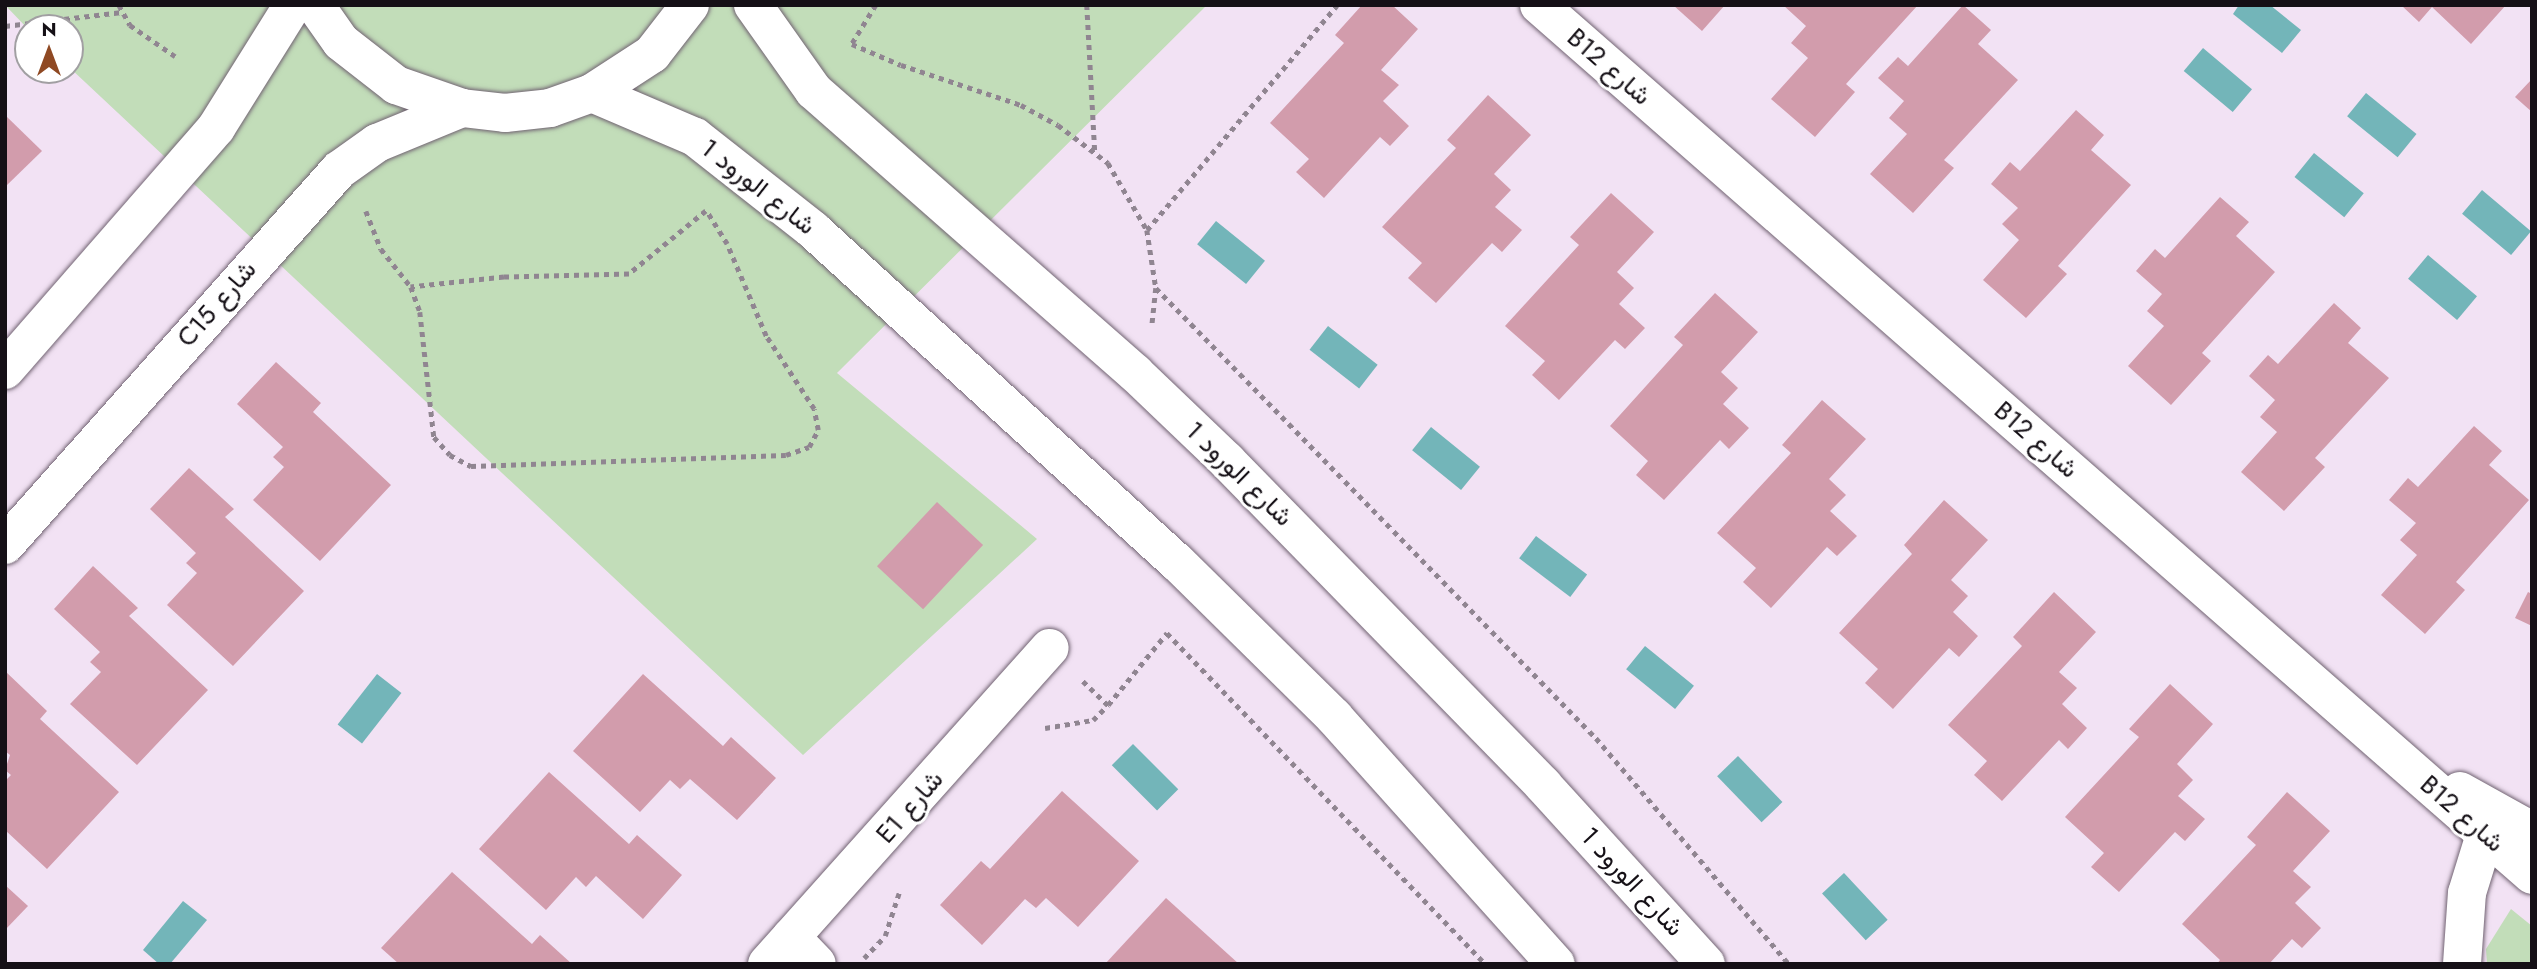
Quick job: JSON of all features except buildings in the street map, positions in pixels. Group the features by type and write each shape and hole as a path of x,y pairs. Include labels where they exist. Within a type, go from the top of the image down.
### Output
{"street":[{"path":"5,370 216,128 277,37 293,5"},
{"path":"315,5 341,42 368,66 396,85 462,108 516,112 550,107 592,93 652,54 690,5"},
{"name":"شارع الورود 1","path":"753,5 814,91 1135,373 1396,632 1706,964"},
{"name":"B12 شارع","path":"1539,5 2532,876"},
{"name":"شارع الورود 1","path":"592,93 695,137 833,248 1177,562 1334,717 1556,964"},
{"name":"C15 شارع","path":"5,545 339,170 377,143 462,108"},
{"name":"E1 شارع","path":"779,950 1050,648"},
{"path":"2393,754 2532,831"},
{"path":"2462,964 2467,893 2486,835"},
{"path":"779,950 817,964"}],"path":[{"path":"119,5 130,25 175,56"},
{"path":"876,5 852,44 1021,105 1095,151 1121,181 1147,230 1156,288 1154,322 1135,373"},
{"path":"1087,5 1095,151"},
{"path":"1147,230 1337,5"},
{"path":"5,26 122,12"},
{"path":"363,204 382,249 411,287 425,343 428,414 434,437 450,455 471,466 786,455 809,447 818,430 814,408 766,335 727,244 706,211 629,274 504,277 411,287"},
{"path":"1156,288 1596,738 1790,964"},
{"path":"1032,733 1056,724 1093,720 1167,633 1485,964"},
{"path":"1050,648 1108,705"},
{"path":"859,964 885,936 896,896 905,886"}],"shaded area":[{"path":"5,5 1207,5 837,373 1037,539 803,755 84,81 84,14 14,14"},
{"path":"2239,5 2270,5 2301,30 2282,53 2233,14"},
{"path":"2203,48 2252,89 2233,112 2184,71"},
{"path":"2366,93 2417,134 2398,157 2347,116"},
{"path":"2314,153 2364,193 2344,217 2294,177"},
{"path":"2482,190 2531,231 2511,255 2462,214"},
{"path":"1216,221 1265,261 1246,284 1197,244"},
{"path":"2428,255 2477,296 2457,320 2408,279"},
{"path":"1328,326 1378,365 1359,388 1310,350"},
{"path":"1431,427 1480,467 1461,490 1412,450"},
{"path":"1536,536 1587,575 1570,597 1519,558"},
{"path":"1645,646 1694,686 1675,709 1626,669"},
{"path":"377,674 401,693 362,744 338,724"},
{"path":"1133,744 1178,789 1157,810 1112,765"},
{"path":"1738,756 1782,802 1762,822 1717,776"},
{"path":"1844,873 1888,920 1866,940 1822,893"},
{"path":"183,901 207,920 170,964 159,964 143,950"},
{"path":"2511,909 2532,926 2532,964 2487,964 2486,949"}]}
